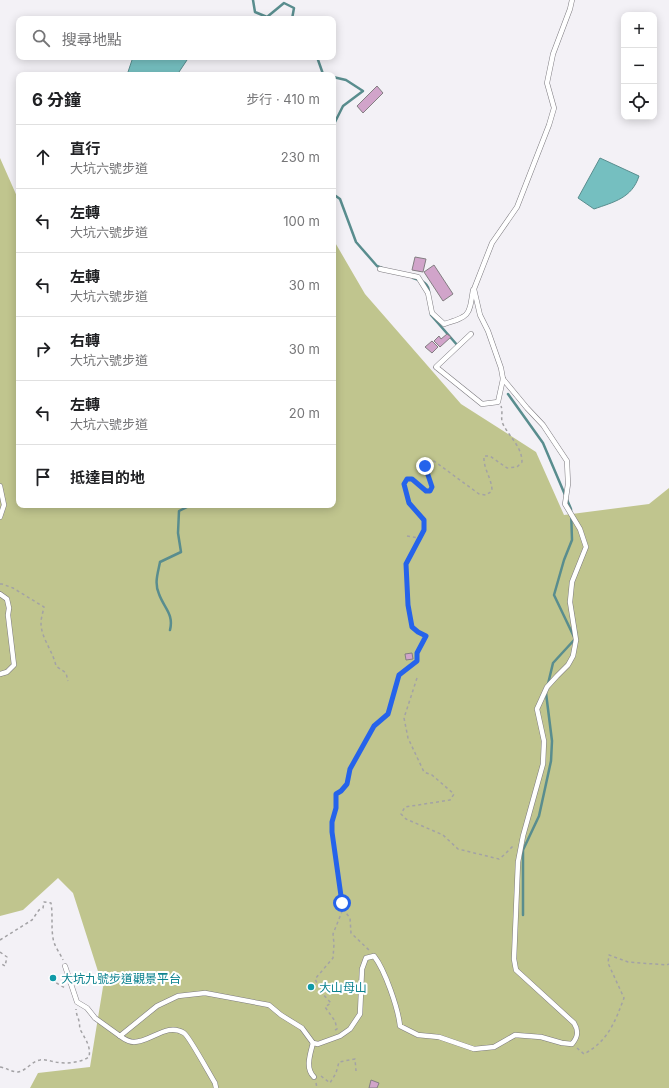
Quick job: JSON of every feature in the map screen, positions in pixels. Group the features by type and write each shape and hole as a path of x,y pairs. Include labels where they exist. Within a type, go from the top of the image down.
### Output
{"lane":[{"path":"380,269 418,277 428,293 432,313 444,324 461,319 470,310 474,289 492,243 517,207 549,125 554,108 547,83 554,54 572,0"},
{"path":"471,334 436,368 482,404 498,402 503,379 501,368 488,330 480,315 474,289"},
{"path":"120,1036 157,1006 178,996 205,993 269,1005 302,1028 313,1043 318,1044 340,1036 350,1029 360,1014 362,969 366,958 374,956 381,964 399,1016 400,1026 413,1033 428,1037 439,1037 474,1049 494,1046 515,1035 541,1037 562,1043 572,1044 578,1035 577,1028 574,1023 516,970 514,959 518,862 522,836 543,764 544,741 537,709 547,687 568,666 573,656 576,640 570,602 572,582 586,547 580,528 565,504 568,484 567,461 543,425 503,379"},
{"path":"0,486 4,505 0,517"},
{"path":"0,594 7,600 9,608 8,615 14,665 7,672 0,674"},
{"path":"65,966 77,1002 87,1008 95,1018 120,1036 133,1042 138,1042 166,1031 175,1030 185,1033 215,1083 216,1088"},
{"path":"313,1043 308,1068 314,1077"}],"path":[{"path":"374,956 352,933 350,918 343,909 332,832 332,822 336,808 336,794 347,784 350,769 374,726 388,714 399,675 417,661 417,653 426,636 412,627 408,605 406,564 424,530 424,520 409,503 404,484 407,479 412,479 426,491 430,491 432,487 425,466 428,460 434,461 479,494 486,495 492,491 492,483 484,463 484,456 490,456 507,468 517,468 522,462 522,454 502,421 502,408 498,402"},
{"path":"407,536 419,538"},
{"path":"0,584 13,588 44,607 41,623 43,632 56,666 66,673 68,681"},
{"path":"417,678 404,718 408,738 424,772 432,776 454,794 450,800 405,807 402,814 406,819 443,835 458,848 499,859 522,836"},
{"path":"0,940 32,920 39,910 43,908 44,902 51,903 53,914 54,945 65,966"},
{"path":"331,1033 337,1029 336,1023 325,1007 331,1003 322,993 315,979 333,958 333,934 343,909"},
{"path":"0,952 7,957 5,966 0,963"},
{"path":"572,1044 584,1054 590,1051 604,1038 614,1023 624,997 608,963 609,955 628,962 669,964"},
{"path":"53,978 55,982 61,986 74,992"},
{"path":"0,1067 6,1068 11,1072 19,1072 38,1060 72,1062 84,1060 89,1057 90,1052 88,1043 80,1030 80,1022 76,1013 77,1002"},
{"path":"310,1073 317,1073 330,1083 336,1073 339,1062 355,1059 356,1071"}],"green space":[{"path":"0,158 16,194 16,508 336,508 336,244 365,294 461,404 536,452 564,515 649,504 669,488 669,1088 30,1088 38,1073 90,1067 103,987 73,893 58,878 23,910 0,916"}],"water":[{"path":"132,60 187,60 179,72 128,72"},
{"path":"600,158 639,176 632,189 627,194 615,201 594,209 578,198"}],"building":[{"path":"377,86 383,93 363,113 357,106"},
{"path":"415,257 426,259 423,272 412,270"},
{"path":"434,265 453,294 443,301 424,272"},
{"path":"447,334 451,337 440,347 434,341 439,336 441,339"},
{"path":"432,341 438,347 432,353 425,347"},
{"path":"412,653 413,659 406,660 405,654"},
{"path":"371,1080 379,1083 377,1088 369,1088"}],"waterway":[{"path":"253,0 255,12 265,16"},
{"path":"268,16 284,3 294,8 293,16"},
{"path":"318,60 322,72"},
{"path":"336,78 346,80 363,91 343,106 336,120"},
{"path":"336,196 340,199 356,242 377,266 382,268"},
{"path":"413,278 422,281 428,287 429,293"},
{"path":"431,312 431,315 458,346"},
{"path":"508,394 543,443 571,509 572,540 564,560 554,595 575,639 553,663 548,684"},
{"path":"170,630 170,615 158,590 157,574 160,562 181,552 178,533 179,511 185,508"},
{"path":"523,915 523,850 539,816 551,761 552,741 546,693"}],"place":[{"name":"大坑九號步道觀景平台","path":"53,978"},
{"name":"大山母山","path":"311,987"}],"route":[{"path":"342,903 332,832 332,822 336,808 336,794 347,784 350,769 368,735 374,726 388,714 399,675 417,661 417,653 426,636 412,627 408,605 406,564 424,530 424,520 409,503 404,484 407,479 412,479 426,491 430,491 432,487 425,466"}]}
